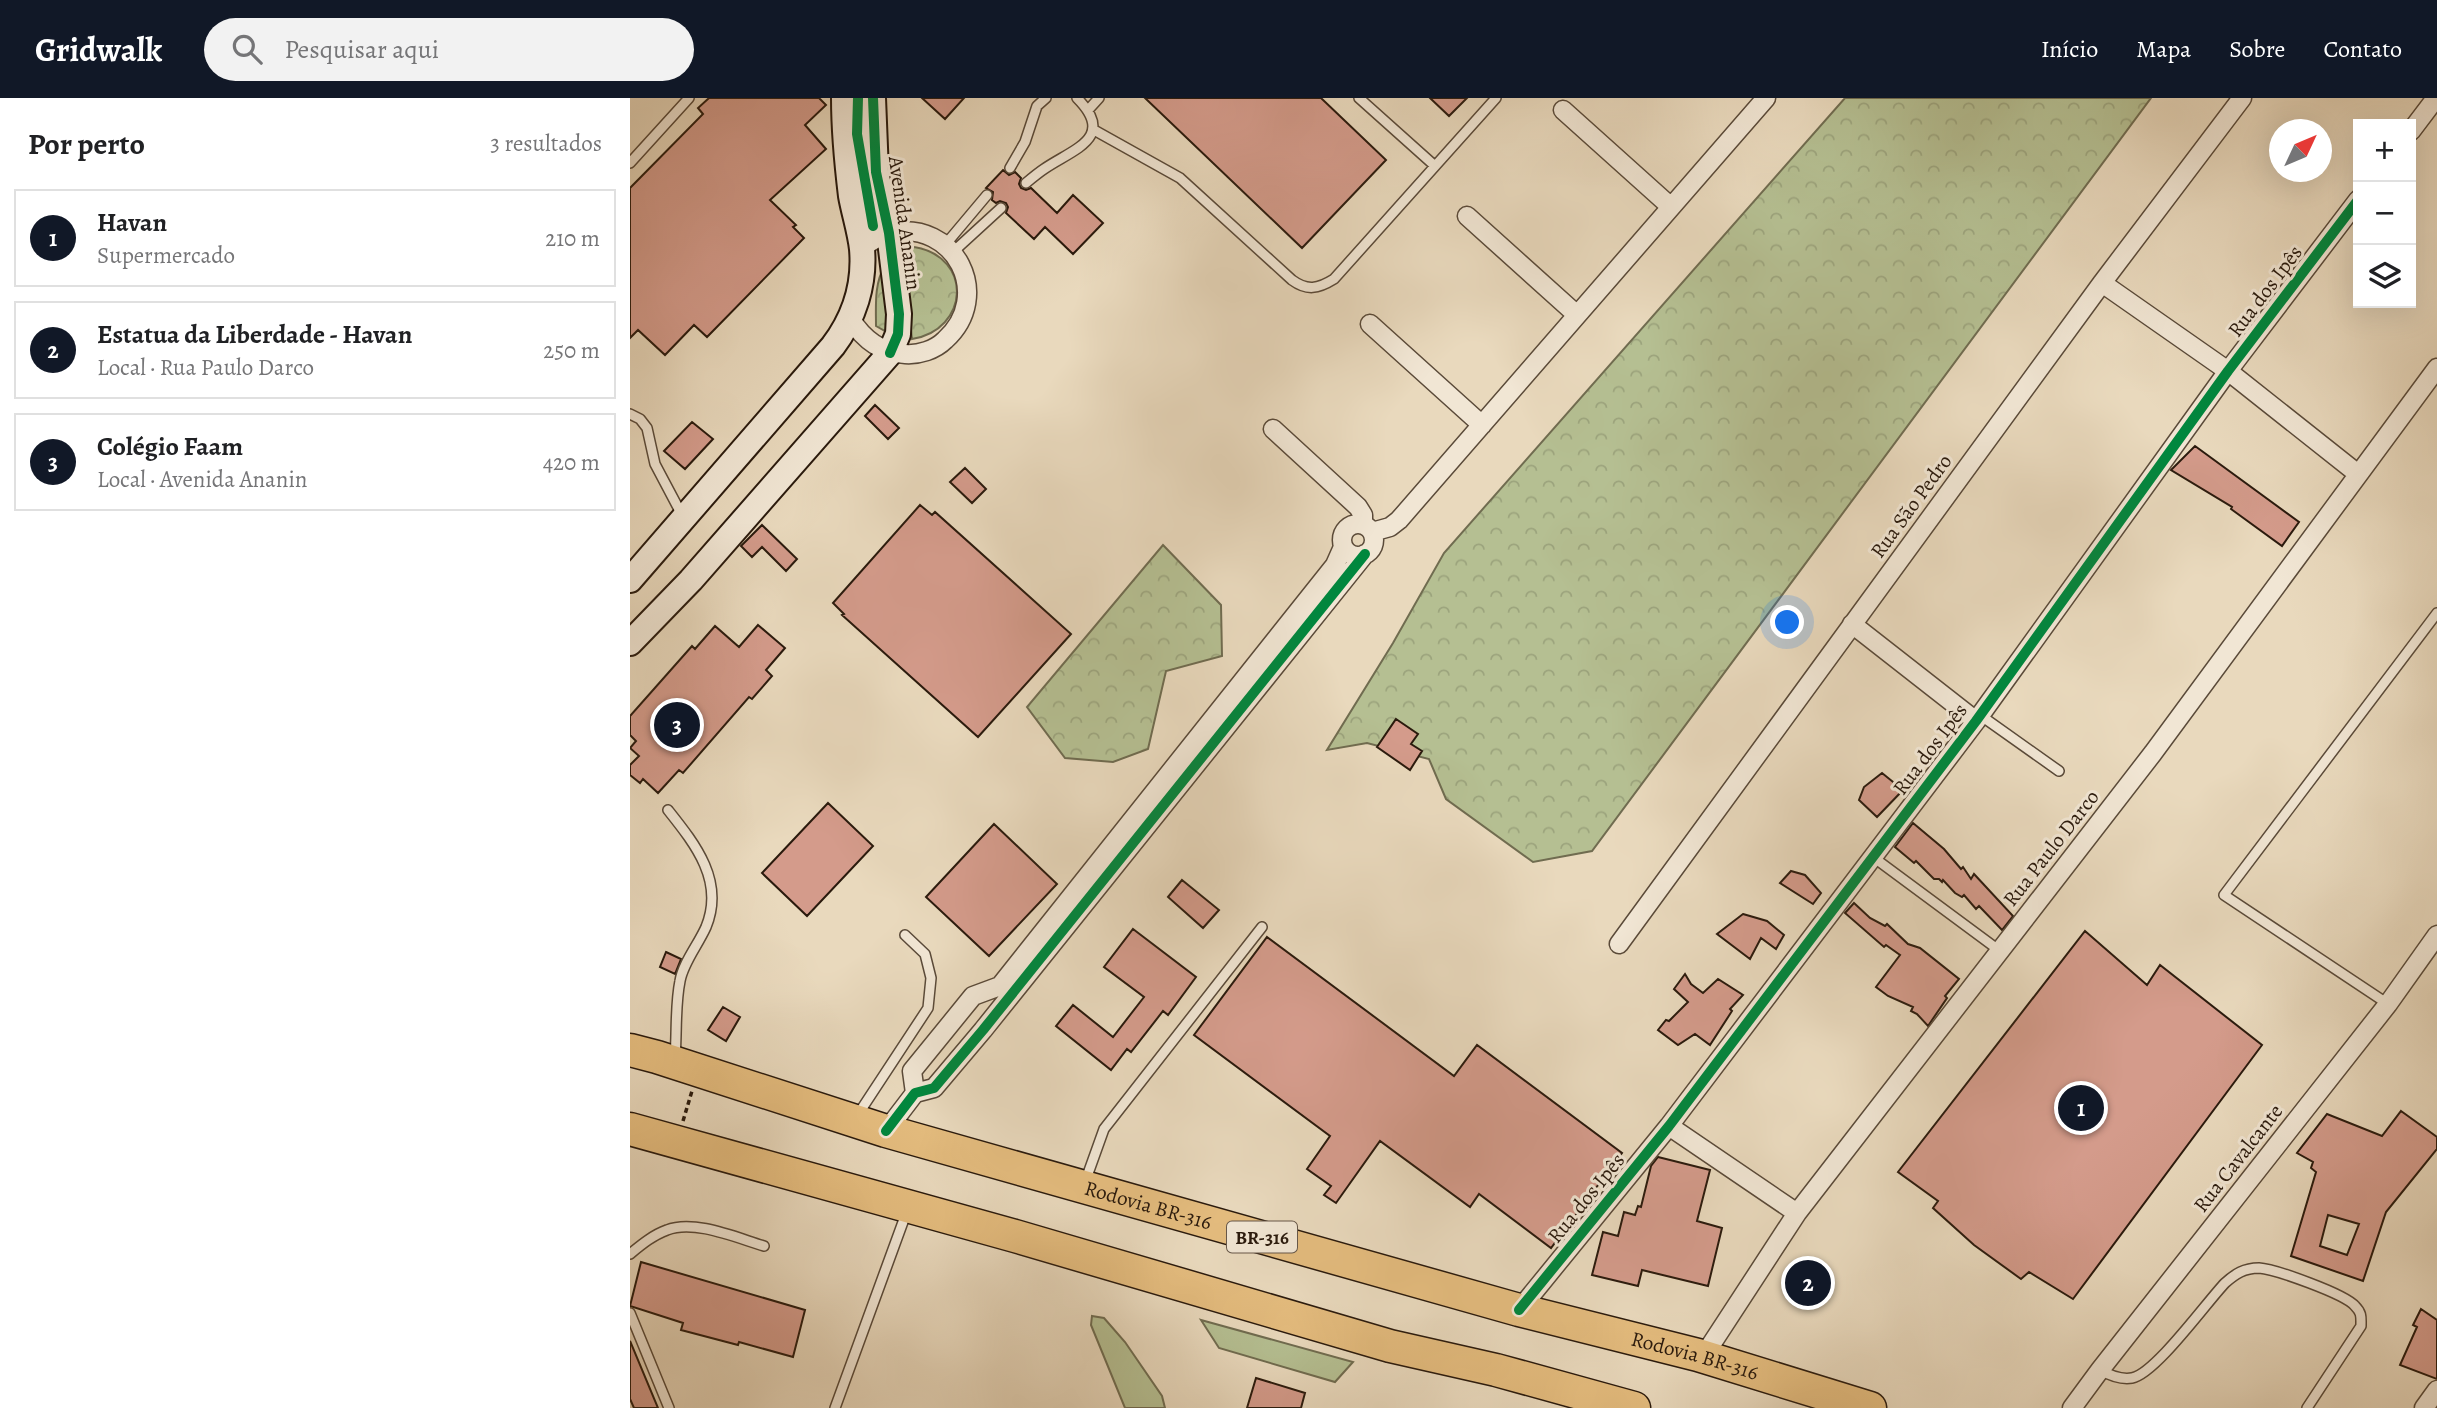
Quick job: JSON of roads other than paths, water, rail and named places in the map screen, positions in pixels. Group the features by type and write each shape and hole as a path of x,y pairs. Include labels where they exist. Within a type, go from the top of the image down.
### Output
{"highway":[{"path":"630,1031 665,1060"},
{"name":"Rodovia BR-316","path":"665,1060 886,1131 1520,1310 1703,1357 1870,1408"},
{"path":"630,1129 908,1206 1390,1346 1496,1370 1634,1408"}],"main road":[{"path":"630,580 833,346 850,318 862,276 862,248 852,198 844,132 844,98"},
{"name":"Avenida Ananin","path":"630,643 691,580 890,353 898,334 899,314 889,233 876,172 873,98"}],"street":[{"path":"886,1131 915,1093 934,1088 957,1061 1005,990 1335,565 1343,547 1346,529 1357,523 1368,528 1390,527 1399,520 1766,98"},
{"name":"Rua São Pedro","path":"1619,944 2102,283 2242,98"},
{"path":"2416,124 2436,98"},
{"path":"1563,110 1671,207"},
{"name":"Rua dos Ipês","path":"1520,1310 1669,1126 1978,718 2228,371 2353,207"},
{"path":"1467,216 1577,315"},
{"path":"850,318 859,333 873,345 890,353 908,355 925,352 954,333 963,318 967,301 967,284 962,267 949,248 928,234 908,231 889,233 862,248"},
{"path":"2102,283 2228,371 2358,474"},
{"path":"1370,324 1482,425"},
{"name":"Rua Paulo Darco","path":"1703,1357 1797,1213 2153,753 2437,368"},
{"path":"915,1093 912,1071 973,996 1005,990 1374,545 1358,507 1273,429"},
{"path":"1343,547 1353,555 1366,554"},
{"path":"1852,624 1978,718"},
{"name":"Rua Cavalcante","path":"2073,1408 2388,1004 2437,936"},
{"path":"935,1042 957,1061"},
{"path":"1669,1126 1797,1213"},
{"path":"2424,1408 2437,1390"}],"lane":[{"path":"630,163 688,98"},
{"path":"1010,168 1025,142 1037,106 1046,98"},
{"path":"1026,183 1042,170 1082,148 1094,130 1089,109 1077,98"},
{"path":"1089,109 1099,98"},
{"path":"1359,98 1435,166"},
{"path":"1094,130 1180,178 1292,280 1301,286 1317,288 1334,279 1496,98"},
{"path":"949,248 987,195"},
{"path":"949,248 1001,208"},
{"path":"630,414 640,419 647,428 655,464 685,519"},
{"path":"2388,1004 2224,895 2437,613"},
{"path":"1978,718 2059,771"},
{"path":"665,1060 680,979 707,925 712,894 708,867 689,836 668,810"},
{"path":"1873,857 2000,951"},
{"path":"1083,1186 1104,1129 1262,927"},
{"path":"854,1120 928,1008 931,978 925,954 905,935"},
{"path":"835,1408 908,1206"},
{"path":"630,1254 669,1228 701,1227 764,1246"},
{"path":"2100,1370 2113,1377 2133,1378 2153,1366 2225,1283 2238,1271 2259,1268 2337,1295 2354,1304 2362,1315 2361,1326 2307,1408"},
{"path":"630,1313 669,1408"}],"place":[{"name":"Colégio Faam","path":"677,725"},
{"name":"Havan","path":"2081,1108"},
{"name":"Estatua da Liberdade - Havan","path":"1808,1283"}]}
